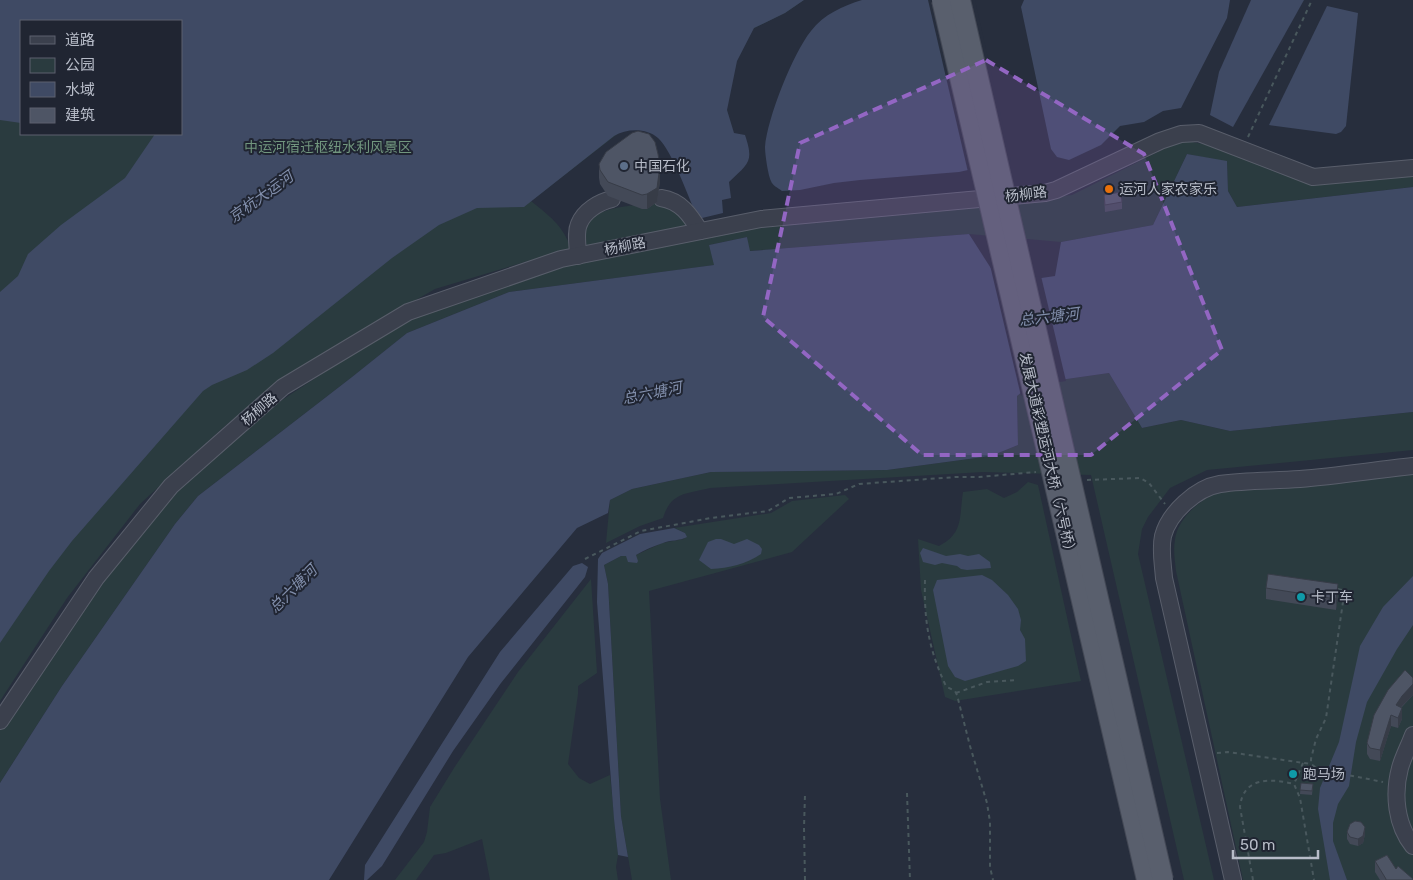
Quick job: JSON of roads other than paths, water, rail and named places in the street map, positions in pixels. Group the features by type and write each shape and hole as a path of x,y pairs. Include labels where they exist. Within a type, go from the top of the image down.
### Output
{"main road":[{"name":"发展大道彩塑运河大桥（六号桥）","path":"942,0 1147,880"},
{"name":"发展大道彩塑运河大桥（六号桥）","path":"960,0 1163,880"}],"street":[{"name":"杨柳路","path":"0,721 96,578 171,486 283,387 408,312 562,259 761,219 1045,193 1056,190 1160,141 1180,134 1199,133 1313,177 1413,168"},
{"path":"661,198 674,202 684,208 700,231"},
{"path":"578,256 578,225 587,212 602,202 612,199"},
{"path":"1233,880 1164,578 1163,536 1174,516 1199,492 1218,484 1300,479 1413,466"},
{"path":"1413,735 1400,768 1397,809 1403,829 1413,846"}],"water":[{"name":"中运河宿迁枢纽水利风景区","path":"0,0 804,0 785,13 754,28 737,61 727,110 734,133 745,135 749,157 745,166 729,182 731,198 722,200 723,213 698,219 675,164 663,144 658,138 648,132 631,130 614,136 524,207 477,208 439,225 392,258 273,353 247,370 212,385 203,391 72,541 0,643 0,292 18,276 28,254 61,225 125,178 154,135 182,135 182,20 20,20 20,123 0,120"},
{"path":"862,0 972,0 1009,161 959,172 860,180 800,190 782,191 773,184 769,174 765,147 767,135 770,120 796,54 811,31 828,15"},
{"path":"1024,0 1230,0 1227,18 1181,108 1163,111 1144,122 1120,126 1101,145 1069,160 1057,157 1051,149 1021,7"},
{"path":"1251,0 1304,0 1233,127 1210,115 1219,72"},
{"path":"1327,6 1358,13 1346,126 1341,132 1336,134 1269,125"},
{"name":"总六塘河","path":"1187,154 1227,161 1228,191 1237,207 1413,187 1413,412 1230,431 1181,420 1142,428 1109,373 1032,384 1017,396 1018,445 991,456 887,470 711,472 632,489 610,500 608,513 577,528 468,657 329,880 0,880 0,783 62,686 175,524 198,496 407,333 509,292 714,265 709,245 747,237 750,251 969,234 1001,284 1055,276 1061,242 1153,225"},
{"path":"674,528 685,533 687,537 642,551 636,555 637,563 628,562 626,556 621,556 604,565 608,584 621,816 628,857 618,855 614,819 597,602 598,559 602,553 640,534"},
{"path":"716,539 734,544 747,539 759,545 762,549 761,554 737,565 711,569 699,560 708,542"},
{"path":"923,548 946,556 979,554 990,562 991,568 967,570 942,563 935,565 923,562 920,553"},
{"path":"582,563 588,567 585,577 501,683 453,751 382,866 367,880 364,880 365,865 500,652 573,566"},
{"path":"982,575 992,580 1008,595 1018,609 1021,620 1020,630 1025,639 1026,661 1018,666 965,681 955,677 948,666 933,590 937,580"},
{"path":"1413,576 1413,625 1367,702 1356,742 1349,786 1338,804 1333,823 1333,841 1347,880 1330,880 1318,809 1320,788 1339,742 1360,646 1383,607"}],"place":[{"name":"中国石化","path":"624,166"},
{"name":"运河人家农家乐","path":"1109,189"},
{"name":"卡丁车","path":"1301,597"},
{"name":"跑马场","path":"1293,774"}],"water label":[{"name":"京杭大运河","path":"261,197"}]}
